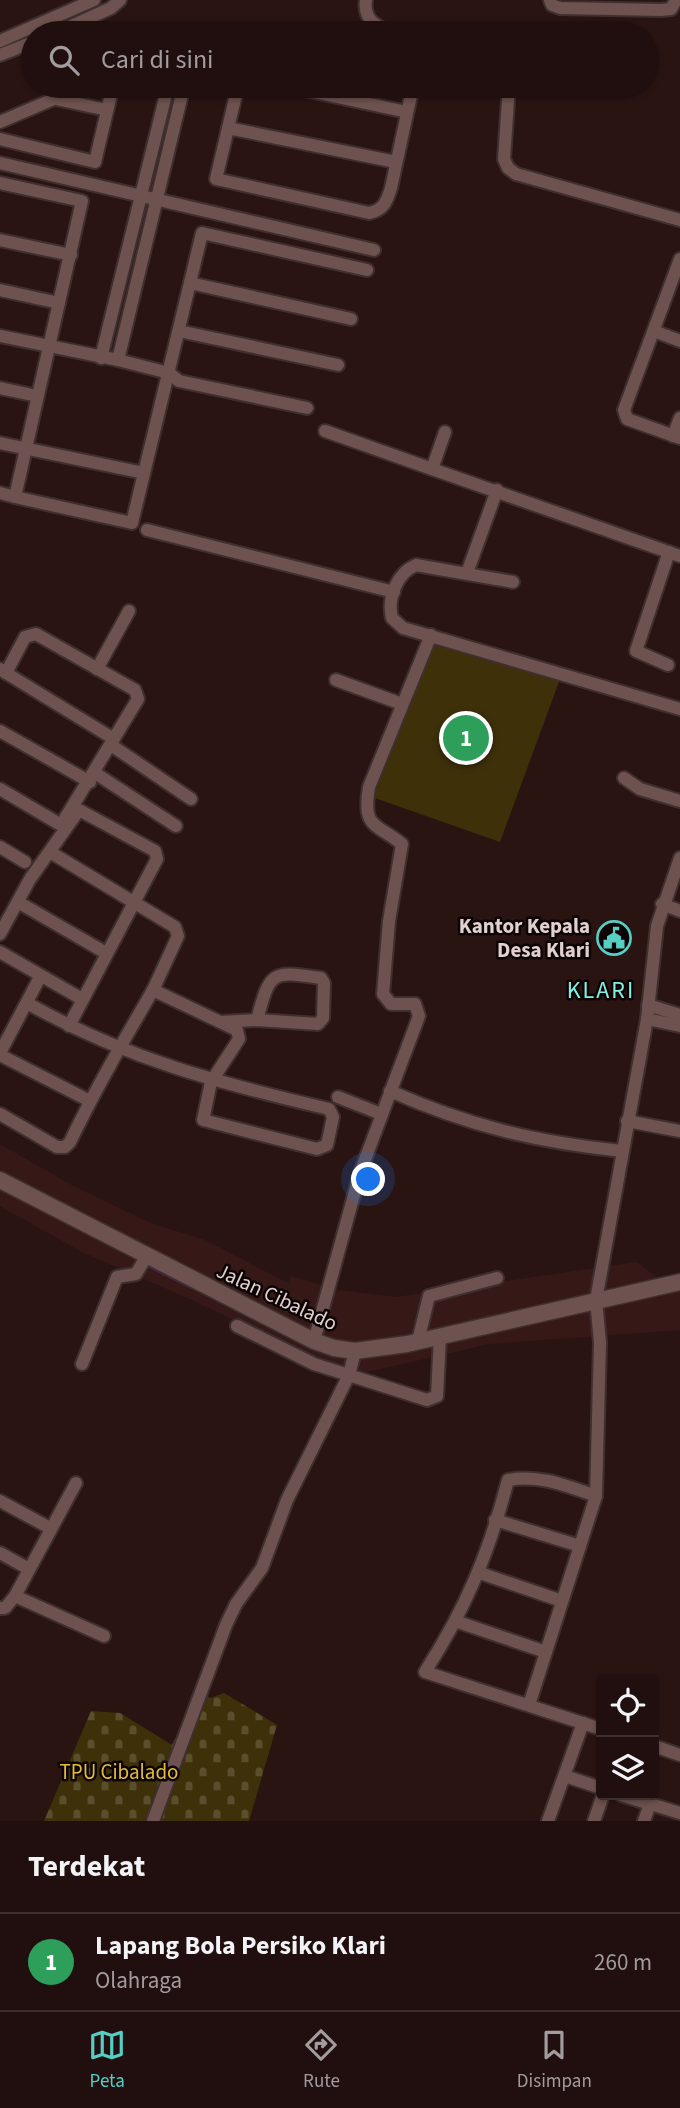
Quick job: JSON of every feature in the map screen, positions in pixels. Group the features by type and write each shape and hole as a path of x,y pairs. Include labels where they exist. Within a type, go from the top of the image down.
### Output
{"street":[{"path":"46,21 94,0"},
{"path":"82,21 111,8 120,0"},
{"path":"366,0 365,14 369,21"},
{"path":"550,0 552,5 560,8 661,10 671,9 676,0"},
{"path":"0,41 21,32"},
{"path":"0,55 21,47"},
{"path":"0,139 95,162 110,98"},
{"path":"101,359 165,98"},
{"path":"118,360 181,98"},
{"path":"235,98 216,179 369,213 378,211 386,203 410,98"},
{"path":"342,98 407,112"},
{"path":"508,98 504,159 508,169 516,174 680,220"},
{"path":"0,122 55,99 107,110"},
{"path":"228,128 397,162"},
{"path":"0,163 374,250"},
{"path":"0,183 82,201 15,497"},
{"path":"0,493 132,523 202,233 367,270"},
{"path":"0,240 71,255"},
{"path":"680,259 677,281 654,331 624,413 627,419 676,437 680,418"},
{"path":"190,283 351,319"},
{"path":"0,290 59,303"},
{"path":"179,331 338,365"},
{"path":"654,331 680,341"},
{"path":"0,335 48,348 118,360 169,373 179,381 307,408"},
{"path":"0,388 37,396"},
{"path":"325,431 675,554 636,651 668,665"},
{"path":"432,469 445,432"},
{"path":"0,443 144,473"},
{"path":"467,573 496,490"},
{"path":"147,530 394,592"},
{"path":"513,582 416,565 404,572 394,592 390,612 397,625 680,709"},
{"path":"97,669 128,611"},
{"path":"0,789 61,825 92,778 113,742 138,699 137,694 97,669 30,634 25,637 3,671 113,742 191,799"},
{"path":"314,1341 360,1172 380,1114 413,1037 420,1012 415,1004 391,1003 383,994 388,921 402,844 376,829 369,818 367,803 369,787 430,635"},
{"path":"336,680 402,704"},
{"path":"0,731 176,825"},
{"path":"624,778 640,789 680,801"},
{"path":"0,933 79,810 155,851 157,859 69,1027"},
{"path":"0,847 25,862"},
{"path":"0,1114 57,1147 65,1147 153,989 178,932 175,927 134,905 50,852"},
{"path":"529,1705 596,1496 600,1343 596,1300 647,1019 662,904 680,858"},
{"path":"18,902 106,953"},
{"path":"662,904 680,911"},
{"path":"0,952 82,999"},
{"path":"220,1022 322,1022 324,982 321,978 284,973 276,975 268,984 257,1020"},
{"path":"40,977 0,1054 90,1101"},
{"path":"27,1003 69,1027 119,1050 211,1082 329,1109 333,1116 327,1144 317,1149 206,1123 203,1115 211,1082 239,1039 237,1030 153,989"},
{"path":"648,1005 680,1015"},
{"path":"647,1019 680,1026"},
{"path":"390,1091 502,1133 550,1143 622,1151"},
{"path":"338,1097 380,1114"},
{"path":"627,1121 680,1131"},
{"name":"Jalan Cibalado","path":"0,1180 144,1263 334,1348 352,1363 418,1341 441,1345 596,1300 680,1282"},
{"path":"82,1364 117,1277 131,1275 144,1263"},
{"path":"418,1341 429,1296 497,1278"},
{"path":"237,1326 314,1364 352,1363 434,1400 437,1396 441,1345"},
{"path":"153,1821 226,1625 236,1604 262,1568 299,1471 352,1363"},
{"path":"596,1496 549,1480 524,1477 508,1480 480,1573 458,1622 425,1672 596,1727"},
{"path":"0,1608 5,1608 15,1596 76,1483"},
{"path":"0,1501 50,1528"},
{"path":"495,1520 580,1546"},
{"path":"0,1553 29,1569"},
{"path":"480,1573 562,1601"},
{"path":"15,1596 104,1636"},
{"path":"458,1622 546,1652"},
{"path":"548,1821 583,1723"},
{"path":"659,1748 680,1755"},
{"path":"565,1776 596,1786"},
{"path":"594,1821 601,1800"},
{"path":"637,1800 680,1813"},
{"path":"644,1821 650,1804"}],"shaded area":[{"path":"0,1144 75,1187 153,1224 205,1240 288,1283 291,1276 338,1290 396,1297 637,1262 660,1280 680,1275 680,1330 489,1344 368,1372 324,1364 192,1300 82,1252 0,1206"}],"green space":[{"path":"432,639 560,679 500,842 372,797"},
{"name":"TPU Cibalado","path":"197,1692 211,1698 224,1693 277,1725 249,1821 44,1821 91,1711 120,1713 172,1745"}],"waterway":[{"path":"149,1266 191,1287"}],"place":[{"name":"Lapang Bola Persiko Klari","path":"466,738"},
{"name":"Kantor Kepala Desa Klari","path":"614,938"}],"district":[{"name":"KLARI","path":"601,990"}]}
